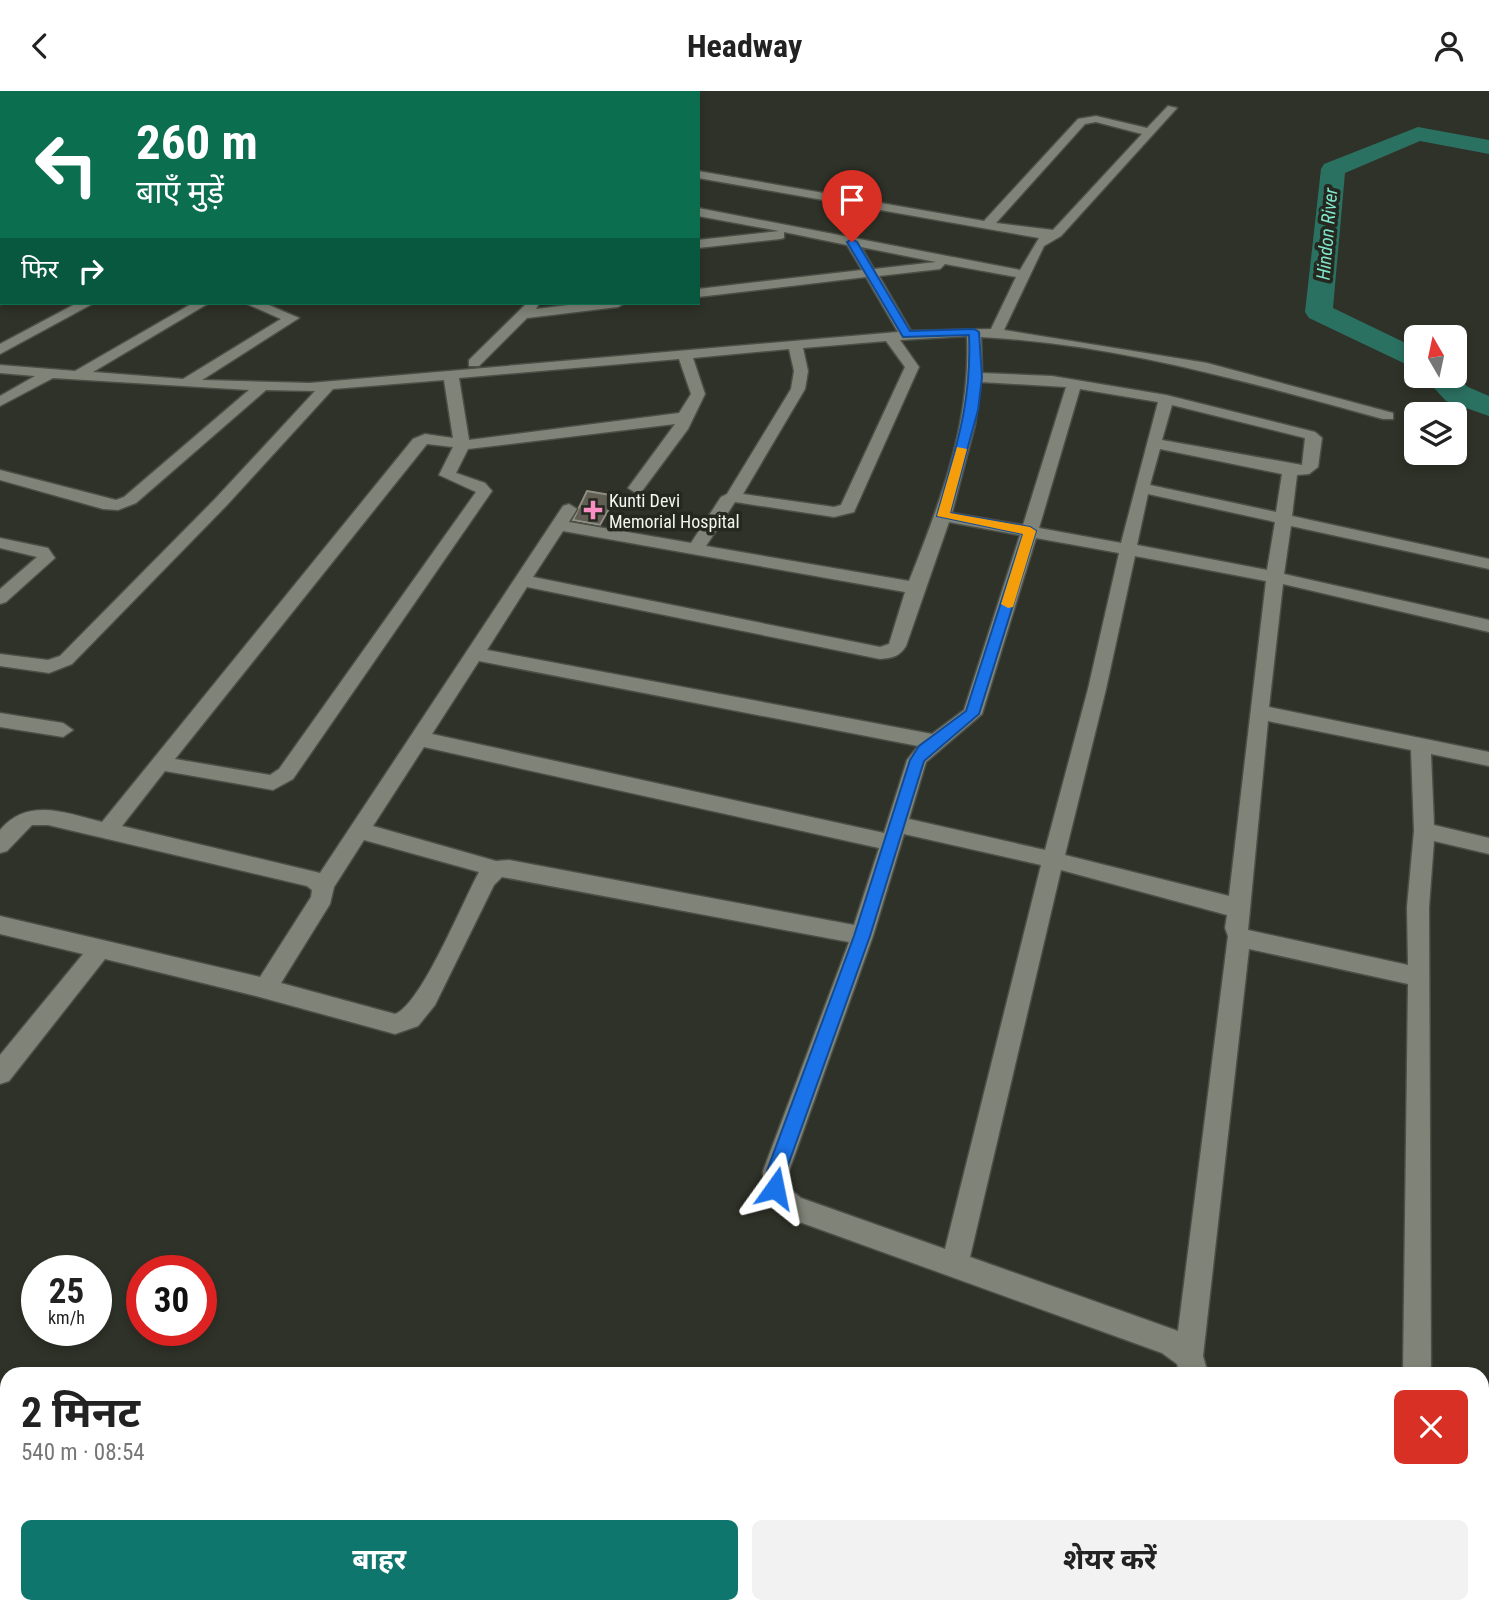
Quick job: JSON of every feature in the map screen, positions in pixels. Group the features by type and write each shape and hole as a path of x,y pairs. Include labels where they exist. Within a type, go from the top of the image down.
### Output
{"street":[{"path":"996,332 1039,244 1048,236 1057,233 1172,108"},
{"path":"987,225 1082,121 1096,119 1149,132"},
{"path":"700,174 1048,236"},
{"path":"700,212 1025,275"},
{"path":"700,244 802,232"},
{"path":"852,242 906,335"},
{"path":"700,293 962,263"},
{"path":"0,349 83,305"},
{"path":"73,377 199,305"},
{"path":"474,363 533,305"},
{"path":"524,314 601,305"},
{"path":"186,384 290,321 292,317 281,307"},
{"path":"523,581 880,653 891,652 897,646 943,516 972,410 976,377 974,332"},
{"path":"0,369 48,375 186,384 261,387 329,385 890,336 996,332 1207,367 1388,416"},
{"path":"733,497 834,512 848,509 912,367 890,336"},
{"path":"696,549 727,500 733,497 798,389 801,371 795,345"},
{"path":"636,488 680,429 698,394 685,355"},
{"path":"0,402 48,375"},
{"path":"159,763 264,782 279,781 484,491 479,486 447,475 462,446 451,376"},
{"path":"976,377 1074,383 1166,400 1314,438 1311,467 1303,471 1154,443"},
{"path":"1074,383 972,714 935,742 917,760 862,936 776,1171 775,1188 782,1201 794,1208 1171,1342 1192,1365"},
{"path":"0,660 49,667 66,660 221,502 329,385"},
{"path":"0,475 118,505 130,500 261,387"},
{"path":"955,1264 1097,689 1141,488 1166,400"},
{"path":"106,831 418,442 433,440 462,446 667,421 685,416"},
{"path":"1192,1365 1259,712 1290,472 1288,469"},
{"path":"1141,488 1489,564"},
{"path":"943,516 1275,577 1489,627"},
{"path":"265,989 322,898 323,886 362,831 564,517 696,549 915,589"},
{"path":"0,543 42,552 47,558 0,598"},
{"path":"476,654 935,742"},
{"path":"1259,712 1489,759"},
{"path":"0,720 63,730"},
{"path":"421,739 894,834 1053,860 1222,901 1232,905 1238,924"},
{"path":"1418,1367 1418,907 1424,831 1421,745"},
{"path":"0,845 19,822 31,815 313,879 323,886"},
{"path":"362,831 496,869 509,868 862,936"},
{"path":"1424,831 1489,846"},
{"path":"0,925 265,989 395,1024 410,1019 427,998 486,879 496,869"},
{"path":"1238,924 1419,977"},
{"path":"0,1073 100,949"}],"building":[{"path":"587,491 616,496 600,525 573,520"}],"waterway":[{"name":"Hindon River","path":"1404,354 1319,312 1333,169 1418,134 1489,147"},
{"name":"Hindon River","path":"1452,389 1457,394 1489,407"}],"slow traffic":[{"path":"961,449 943,516 1030,531 1008,604"}],"place":[{"name":"Kunti Devi Memorial Hospital","path":"593,510"}],"route":[{"path":"775,1188 776,1171 862,936 917,760 925,750 959,727 972,714 1030,531 943,516 972,410 976,377 974,332 906,335 852,242"}]}
